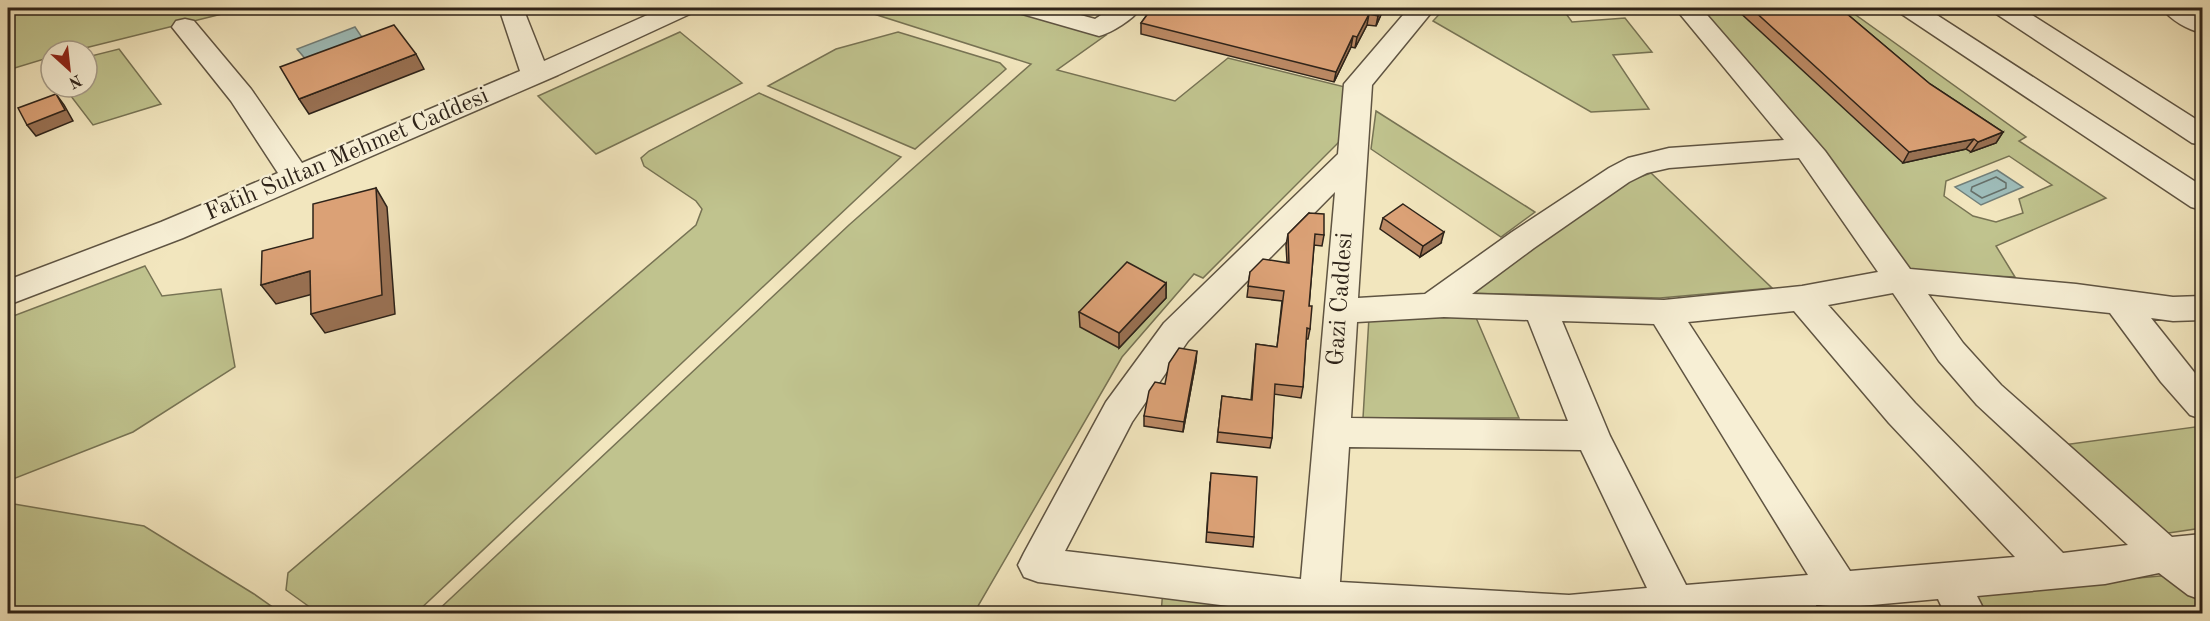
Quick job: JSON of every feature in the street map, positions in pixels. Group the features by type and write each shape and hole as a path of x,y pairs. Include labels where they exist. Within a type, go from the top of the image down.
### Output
{"street":[{"path":"511,8 535,74"},
{"name":"Fatih Sultan Mehmet Caddesi","path":"8,293 172,230 683,8"},
{"path":"1032,8 1099,28 1128,8"},
{"name":"Gazi Caddesi","path":"1319,606 1358,84 1422,8"},
{"path":"1688,8 1807,148 1951,352 1989,395 2184,553 2202,582"},
{"path":"1909,8 2202,200"},
{"path":"2004,8 2202,136"},
{"path":"2175,8 2202,25"},
{"path":"185,27 241,95 295,175"},
{"path":"1433,305 1523,240 1619,175 1638,165 1669,158 1807,148"},
{"path":"1352,157 1176,332 1119,412 1038,565 1319,606 1569,613 1839,589 1958,597 2055,572 2105,567 2184,553"},
{"path":"1340,311 1433,305 1664,312 1802,298 1901,280 2173,309 2202,308"},
{"path":"1802,298 1902,413 2055,572"},
{"path":"2120,302 2173,373 2202,405"},
{"path":"1540,308 1592,436 1675,603"},
{"path":"1664,312 1839,589"},
{"path":"1331,432 1592,436"}],"green space":[{"path":"8,8 246,8 99,45 99,39 39,39 39,61 8,70"},
{"path":"855,8 1008,8 1106,35 1057,70 1175,101 1228,58 1345,87 1343,138 1203,278 1194,274 1122,357 974,613 434,614 849,225 1031,64"},
{"path":"1445,8 1562,8 1572,22 1625,18 1652,52 1613,55 1649,109 1591,112 1433,21"},
{"path":"1699,8 1846,8 2026,137 2019,141 2106,198 1996,246 2015,277 1907,272 1840,178","holes":["2009,156 2052,185 2019,199 2023,213 1996,222 1973,216 1944,196 1946,181"]},
{"path":"680,32 742,83 596,154 538,96"},
{"path":"898,32 1000,63 1006,69 915,149 768,86 836,49"},
{"path":"119,49 161,104 93,125 73,99 99,99 99,54"},
{"path":"759,93 901,157 416,613 318,613 286,590 288,573 696,225 702,209 696,201 644,166 641,158 649,151"},
{"path":"1376,111 1535,212 1501,237 1371,149"},
{"path":"1651,173 1772,288 1660,298 1463,293 1629,181"},
{"path":"145,266 162,296 221,289 235,367 133,432 8,481 8,318"},
{"path":"1474,313 1519,418 1363,418 1369,317"},
{"path":"2202,426 2202,528 2155,535 2063,445"},
{"path":"8,503 144,526 281,613 8,613"},
{"path":"2171,575 2202,598 2202,613 1984,613 1973,593"},
{"path":"1163,589 1293,613 1161,614"}],"water":[{"path":"355,27 361,36 366,38 308,62 297,49"},
{"path":"1997,170 2023,187 1981,205 1955,187"}],"building":[{"path":"1152,8 1382,8 1378,16 1369,14 1357,37 1353,36 1336,72 1141,23"},
{"path":"1751,8 1840,8 1930,84 2003,132 1978,142 1974,139 1909,152"},
{"path":"394,25 416,54 299,99 280,67"},
{"path":"42,99 59,99 65,110 27,125 18,108"},
{"path":"376,188 382,295 311,314 310,271 261,285 262,251 313,238 313,204"},
{"path":"1403,204 1444,232 1423,246 1383,218"},
{"path":"1309,213 1324,214 1324,235 1315,234 1309,306 1312,306 1310,329 1307,328 1303,387 1275,384 1272,438 1218,432 1222,396 1252,400 1256,344 1277,347 1284,291 1248,286 1250,272 1263,259 1289,263 1288,234"},
{"path":"1127,262 1166,283 1119,333 1079,312"},
{"path":"1179,348 1197,351 1184,422 1144,416 1149,391 1155,382 1165,384 1169,363"},
{"path":"1211,473 1257,477 1254,537 1207,532"},
{"path":"1817,606 1869,609 1871,613 1968,611 1970,614 1820,614"}]}
